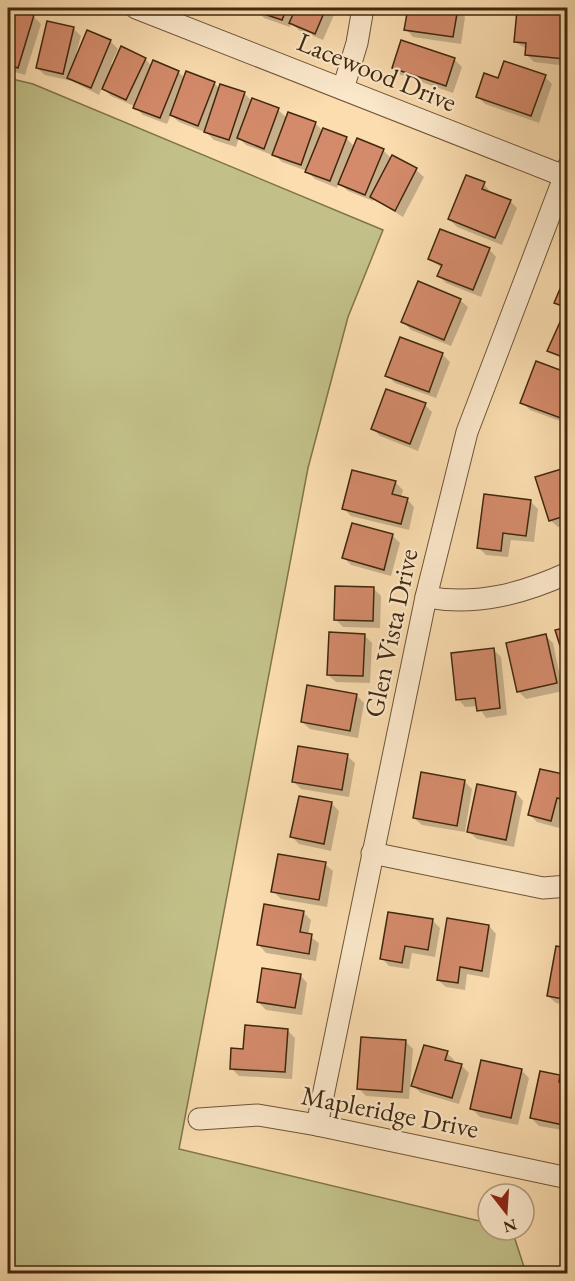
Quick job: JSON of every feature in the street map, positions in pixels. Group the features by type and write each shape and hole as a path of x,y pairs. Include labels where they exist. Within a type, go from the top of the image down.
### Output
{"street":[{"name":"Lacewood Drive","path":"136,8 343,89 566,172"},
{"path":"343,89 357,43 363,8"},
{"name":"Glen Vista Drive","path":"317,1125 426,597 466,432 566,172"},
{"path":"426,597 455,602 509,596 567,573"},
{"path":"372,853 543,888 567,886"},
{"name":"Mapleridge Drive","path":"199,1119 258,1115 317,1125 567,1178"}],"shaded area":[{"path":"8,78 33,84 383,230 348,317 308,468 179,1149 476,1220 476,1242 516,1242 526,1273 8,1273"}],"building":[{"path":"8,8 34,15 18,68 8,65"},
{"path":"256,8 287,8 282,20 255,11"},
{"path":"296,8 326,8 315,34 289,23"},
{"path":"408,8 458,8 453,37 404,30"},
{"path":"517,10 568,15 565,59 525,55 526,43 514,42"},
{"path":"47,21 74,27 63,74 36,68"},
{"path":"87,30 111,40 91,88 67,78"},
{"path":"401,40 455,58 446,86 392,68"},
{"path":"121,46 146,58 126,100 102,89"},
{"path":"153,60 179,71 160,118 133,108"},
{"path":"504,61 546,75 531,116 476,97 484,73 498,78"},
{"path":"186,71 215,82 198,126 170,115"},
{"path":"220,84 245,92 229,140 204,132"},
{"path":"252,98 279,108 264,149 237,138"},
{"path":"288,112 316,122 301,165 272,155"},
{"path":"323,128 347,137 330,181 305,172"},
{"path":"357,138 384,149 365,195 338,184"},
{"path":"392,155 417,168 395,211 370,197"},
{"path":"466,175 485,182 482,189 511,200 495,238 448,219"},
{"path":"440,229 490,248 473,290 437,276 442,265 428,259"},
{"path":"568,270 568,308 554,303"},
{"path":"418,281 461,299 444,340 401,322"},
{"path":"565,311 568,312 568,359 547,351"},
{"path":"400,337 443,353 429,392 385,376"},
{"path":"536,361 568,373 566,420 520,403"},
{"path":"386,389 426,403 410,444 371,429"},
{"path":"568,467 568,515 549,521 535,477"},
{"path":"352,470 396,481 392,494 408,498 401,524 342,509"},
{"path":"484,494 531,500 526,536 503,533 501,551 477,548"},
{"path":"352,523 393,534 384,570 342,558"},
{"path":"335,586 374,587 373,621 334,620"},
{"path":"568,627 568,671 555,630"},
{"path":"329,632 365,634 363,676 327,675"},
{"path":"546,634 557,683 517,692 506,643"},
{"path":"494,648 500,708 477,711 475,698 456,700 451,653"},
{"path":"307,685 357,694 350,731 301,722"},
{"path":"298,746 348,754 342,790 292,782"},
{"path":"540,769 568,775 568,801 557,798 551,821 528,815"},
{"path":"421,772 465,780 457,826 413,818"},
{"path":"477,784 516,792 506,840 467,832"},
{"path":"299,796 332,802 324,844 290,837"},
{"path":"278,854 326,862 319,900 271,892"},
{"path":"264,904 304,911 300,932 312,934 309,954 257,945"},
{"path":"388,912 433,919 428,950 405,946 402,963 380,959"},
{"path":"447,918 489,925 482,971 460,967 458,983 437,980"},
{"path":"556,946 568,948 568,1000 547,996"},
{"path":"262,968 301,974 295,1008 257,1002"},
{"path":"245,1025 288,1029 285,1072 230,1069 231,1048 243,1049"},
{"path":"361,1037 406,1040 402,1092 357,1089"},
{"path":"424,1045 448,1051 445,1060 462,1064 452,1098 411,1086"},
{"path":"481,1060 522,1069 511,1118 470,1109"},
{"path":"540,1071 560,1075 559,1082 568,1084 568,1126 530,1118"}]}
